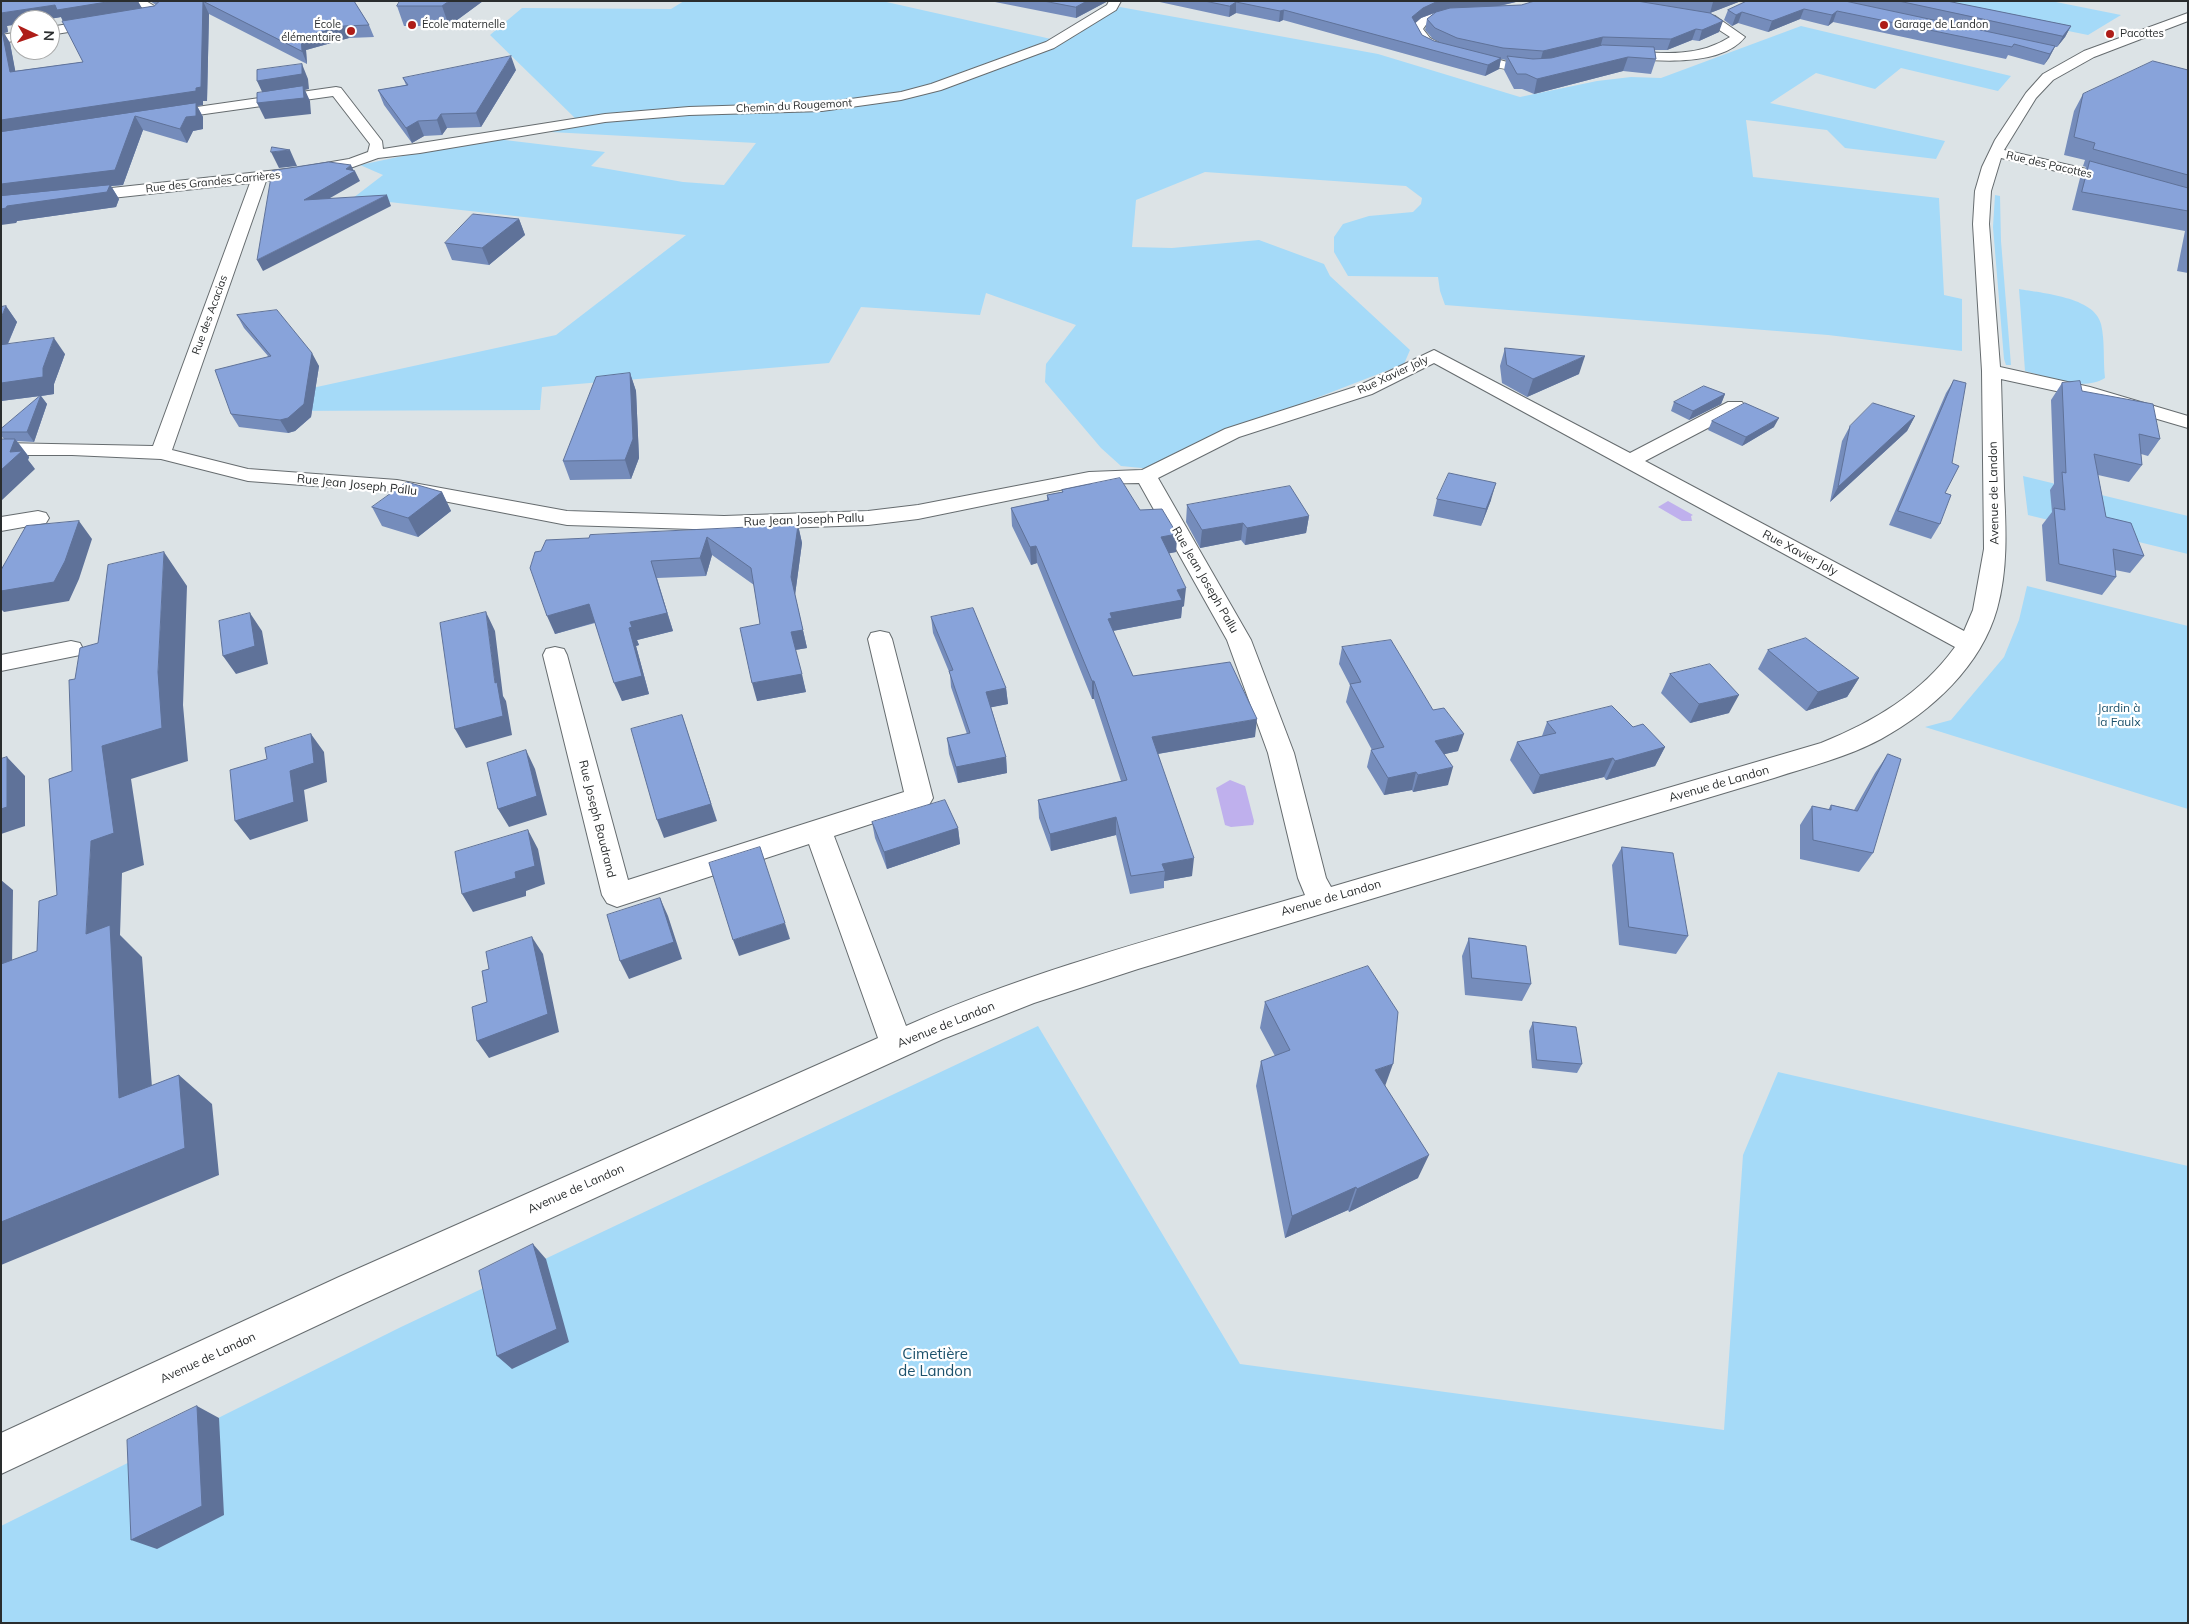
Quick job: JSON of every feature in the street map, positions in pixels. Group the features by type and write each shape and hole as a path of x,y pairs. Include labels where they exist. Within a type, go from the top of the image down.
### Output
{"street":[{"path":"60,29 160,13 136,1"},
{"name":"Chemin du Rougemont","path":"511,132 605,118 690,111 822,107 901,96 936,87 1050,45 1112,7 1115,1"},
{"path":"1476,12 1436,14 1419,24 1417,29 1423,40 1433,45 1510,67 1532,69 1553,66"},
{"path":"1603,54 1675,59 1689,57 1739,37 1711,19 1675,13"},
{"path":"1711,19 1727,14"},
{"name":"Avenue de Landon","path":"1,1454 352,1290 898,1045 1026,992 1323,900 1830,750 1871,733 1906,711 1952,670 1970,644 1985,610 1992,577 1995,549 1992,371 1981,224 1983,191 1989,167 2002,140 2042,82 2070,56 2188,17"},
{"path":"152,118 336,91 377,144 378,148 375,154"},
{"name":"Rue des Grandes Carrières","path":"1,205 259,178 353,163 375,154 420,149 511,132"},
{"name":"Rue des Pacottes","path":"1996,153 2082,172 2188,203"},
{"name":"Rue des Acacias","path":"161,453 259,178"},
{"name":"Rue Xavier Joly","path":"1146,476 1232,433 1365,390 1434,356 1970,644"},
{"path":"1992,371 2096,394 2188,422"},
{"path":"1630,462 1735,406"},
{"name":"Rue Jean Joseph Pallu","path":"1,449 72,449 161,453 248,475 397,486 567,518 724,523 868,518 918,512 1089,478 1146,476 1239,640 1281,753 1312,878 1323,900"},
{"path":"1,524 38,518"},
{"name":"Rue Joseph Baudrand","path":"555,655 617,894 918,798 880,639"},
{"path":"1,663 71,649"},
{"path":"818,830 898,1045"}],"green space":[{"path":"684,1 882,1 1060,41 1120,7 1378,54 1520,97 1597,81 1631,77 1661,78 1801,26 2011,76 1998,91 1901,68 1875,89 1816,73 1770,103 1945,141 1936,159 1845,148 1827,130 1746,120 1753,177 1939,198 1944,295 1962,299 1962,351 1828,335 1445,305 1438,277 1348,276 1334,252 1334,237 1343,224 1369,216 1413,212 1421,204 1422,198 1406,186 1205,172 1136,200 1132,247 1172,248 1259,240 1324,264 1330,276 1410,350 1404,364 1190,447 1152,469 1121,466 1101,448 1045,382 1046,364 1076,325 986,293 980,315 861,307 829,363 542,387 540,410 273,411 280,395 556,335 686,235 353,198 383,175 360,165 488,138 605,152 591,166 683,182 724,185 756,143 532,131 623,118 861,106 577,120 490,35 522,8 671,9"},
{"path":"1920,1 2051,1 2121,15 2088,35"},
{"path":"1995,195 2000,196 2001,241 2011,365 2006,365 2004,359 1993,227"},
{"path":"2019,289 2078,302 2097,315 2102,330 2105,378 2096,382 2076,384 2025,371"},
{"path":"2023,476 2188,516 2188,554 2028,515"},
{"name":"Jardin à la Faulx","path":"2027,586 2188,626 2188,809 1925,727 1951,720 2004,657 2019,620"},
{"name":"Cimetière de Landon","path":"1038,1026 1240,1364 1724,1430 1743,1155 1778,1072 2188,1166 2188,1623 1,1623 1,1526 401,1327"}],"shaded area":[{"path":"1668,501 1693,515 1691,516 1692,521 1682,521 1658,507"},
{"path":"1230,780 1245,786 1254,821 1253,825 1231,827 1225,825 1216,788"}],"building":[{"path":"1,1 113,1 57,10 55,5 10,10 10,12 1,13"},
{"path":"160,1 203,1 201,87 196,88 196,91 1,120 1,31 10,72 83,62 62,21 154,6"},
{"path":"203,1 354,1 369,25 344,26 301,37 302,51"},
{"path":"400,1 449,1 442,6 397,6"},
{"path":"1044,1 1087,1 1076,7"},
{"path":"1205,1 1444,1 1436,2 1423,8 1412,17 1422,35 1434,41 1501,58 1488,65 1284,10 1280,11 1236,2 1230,6"},
{"path":"1535,1 1637,1 1710,13 1723,21 1702,30 1696,29 1671,39 1603,37 1543,51 1503,48 1457,38 1435,28 1427,19 1436,12 1450,8 1521,5"},
{"path":"1747,1 1845,1 2055,46 2050,54 2014,44 2012,47 1837,11 1832,15 1804,9 1772,21 1742,12 1736,15 1728,10"},
{"path":"1899,1 1947,1 2071,26 2063,36"},
{"path":"1603,45 1654,47 1656,59 1628,57 1537,79 1526,74 1517,74 1507,56 1533,59 1551,58"},
{"path":"511,56 476,113 441,114 437,120 418,121 406,128 378,90 408,85 403,78"},
{"path":"2153,61 2188,70 2188,175 2093,149 2095,143 2074,137 2083,94"},
{"path":"302,64 302,74 257,81 257,70"},
{"path":"303,86 304,98 257,103 257,93"},
{"path":"196,103 196,116 186,117 180,129 135,116 115,170 1,184 1,132"},
{"path":"272,147 290,150 271,152"},
{"path":"2090,161 2188,188 2188,211 2082,192"},
{"path":"329,162 351,165 346,169 355,171 304,200 387,195 257,260 272,171"},
{"path":"110,185 107,192 7,206 1,209 1,196"},
{"path":"473,214 519,219 482,248 445,243"},
{"path":"6,306 1,318 1,307"},
{"path":"277,310 312,353 304,404 288,418 280,420 231,414 215,370 271,356 237,315"},
{"path":"54,338 43,368 43,377 1,383 1,345"},
{"path":"1505,348 1585,356 1533,379 1507,365"},
{"path":"630,373 633,439 625,460 563,461 596,377"},
{"path":"1954,380 1966,383 1952,463 1959,466 1945,493 1951,495 1940,524 1898,511"},
{"path":"2080,381 2082,391 2153,404 2160,439 2139,434 2142,465 2094,454 2106,517 2131,523 2144,556 2113,549 2116,577 2059,564 2054,508 2065,510 2062,472 2066,473 2062,383"},
{"path":"1704,386 1725,394 1693,411 1674,402"},
{"path":"41,395 27,432 1,432 1,429"},
{"path":"1745,403 1779,418 1746,437 1712,421"},
{"path":"1873,403 1915,416 1838,487 1850,426"},
{"path":"1,439 15,439 10,452 22,451 1,470"},
{"path":"1449,473 1496,483 1486,509 1437,499"},
{"path":"1120,478 1140,510 1162,509 1177,534 1161,537 1186,588 1177,590 1182,600 1110,613 1112,618 1108,619 1133,676 1230,662 1257,719 1152,737 1194,858 1162,864 1165,871 1131,876 1116,817 1050,834 1038,800 1127,780 1094,681 1092,681 1036,546 1030,547 1011,508 1049,500 1047,495 1063,492 1062,490"},
{"path":"407,482 442,492 408,518 372,507"},
{"path":"1290,486 1309,516 1247,528 1243,523 1202,530 1187,505"},
{"path":"79,521 65,561 54,582 1,591 1,570 26,526"},
{"path":"798,525 791,577 803,630 791,632 802,674 752,683 740,628 760,624 751,568 707,537 700,558 651,561 667,613 630,622 632,627 629,628 642,676 614,683 589,604 547,616 530,568 535,552 541,551 546,540 589,538 590,535"},
{"path":"164,552 158,672 162,728 102,746 114,833 91,841 86,934 110,925 119,1098 179,1075 185,1148 1,1222 1,964 37,951 39,901 57,895 49,779 72,771 69,680 75,679 80,648 98,643 108,565"},
{"path":"973,608 1006,688 986,692 1006,757 956,767 947,738 970,733 949,671 953,670 931,617"},
{"path":"486,612 495,683 497,682 503,716 455,729 440,623"},
{"path":"250,613 255,646 223,656 219,621"},
{"path":"1806,638 1859,678 1818,692 1768,650"},
{"path":"1391,640 1433,710 1444,708 1464,734 1435,741 1453,767 1418,775 1416,772 1388,778 1371,750 1384,747 1350,684 1361,682 1342,647"},
{"path":"1710,664 1739,695 1699,704 1670,674"},
{"path":"1612,706 1633,727 1643,724 1665,747 1615,761 1613,758 1540,775 1517,742 1556,733 1547,722"},
{"path":"682,715 711,804 657,820 631,729"},
{"path":"311,734 314,763 290,771 294,802 235,821 230,770 267,759 265,748"},
{"path":"526,750 537,796 498,809 487,763"},
{"path":"1888,754 1901,759 1873,853 1813,840 1812,806 1831,810 1831,805 1857,811"},
{"path":"7,757 7,807 1,809 1,759"},
{"path":"945,800 958,828 884,852 872,822"},
{"path":"528,830 535,866 515,872 516,878 462,894 455,852"},
{"path":"760,847 785,923 733,940 709,863"},
{"path":"1622,847 1673,853 1688,936 1629,927"},
{"path":"660,898 674,942 620,961 607,915"},
{"path":"532,937 548,1014 477,1041 472,1007 487,1002 482,971 489,969 486,952"},
{"path":"1469,938 1526,946 1531,984 1472,978"},
{"path":"1368,966 1398,1012 1393,1064 1375,1070 1429,1155 1357,1189 1356,1187 1292,1216 1261,1061 1290,1050 1265,1002"},
{"path":"1533,1022 1576,1027 1582,1064 1537,1060"},
{"path":"533,1244 557,1329 497,1356 479,1271"},
{"path":"197,1406 202,1506 131,1540 127,1440"}],"place":[{"name":"École maternelle","path":"412,25"},
{"name":"Garage de Landon","path":"1884,25"},
{"name":"École élémentaire","path":"351,31"},
{"name":"Pacottes","path":"2110,34"}]}
